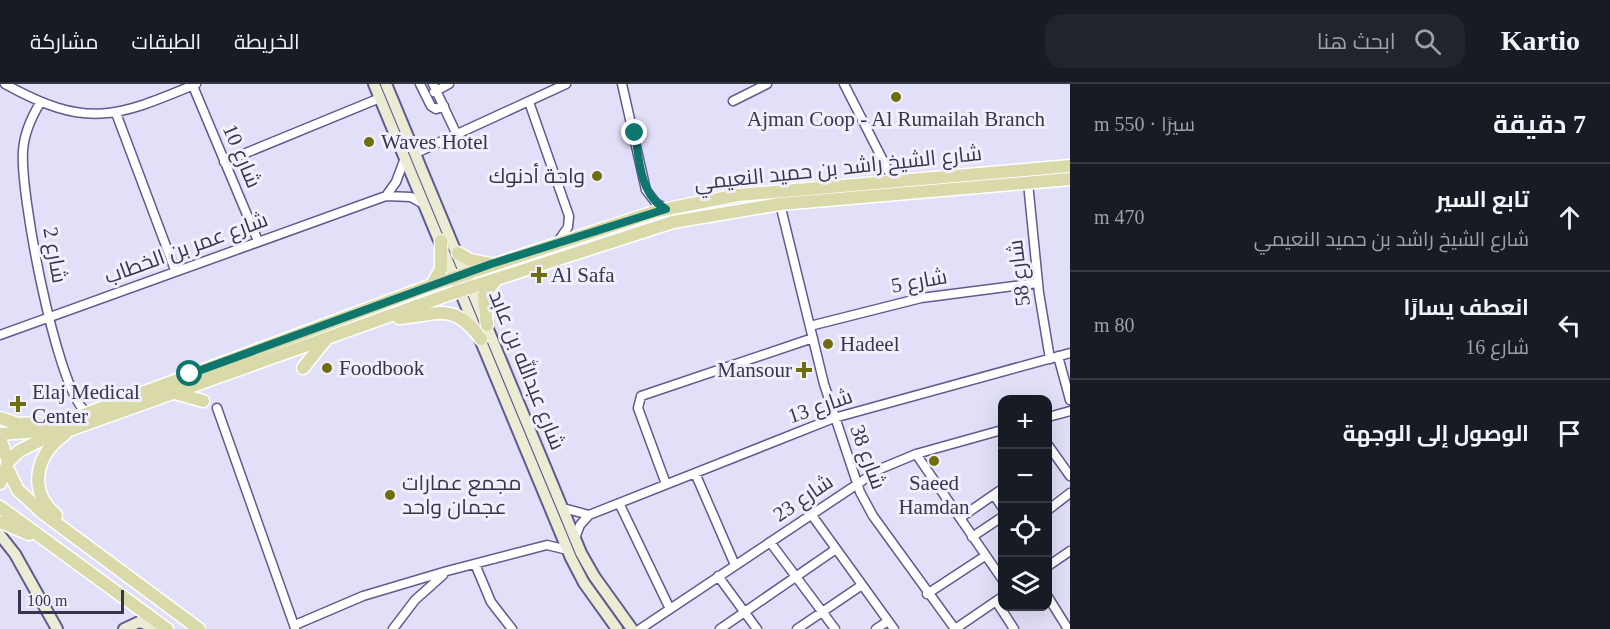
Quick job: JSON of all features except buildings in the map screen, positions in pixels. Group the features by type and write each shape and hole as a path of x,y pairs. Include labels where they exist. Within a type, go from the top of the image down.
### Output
{"main road":[{"name":"شارع عبدالله بن عابد","path":"374,84 458,254 460,275"},
{"name":"شارع عبدالله بن عابد","path":"386,84 425,205 466,289 481,339 568,550 584,583 617,629"},
{"name":"شارع الشيخ راشد بن حميد النعيمي","path":"0,436 48,428 491,264 666,209 738,195 1070,166"},
{"path":"931,192 943,187 984,182 987,175 982,172"},
{"name":"شارع الشيخ راشد بن حميد النعيمي","path":"7,465 33,443 466,289 673,222 780,204 1070,179"},
{"path":"812,201 808,199 810,193 858,183"},
{"path":"432,285 441,269 441,241"},
{"path":"458,254 470,260 491,264"},
{"path":"487,325 484,295 496,279"},
{"name":"شارع عبدالله بن عابد","path":"466,289 487,325 575,538 594,576 632,629"},
{"path":"383,318 450,312 467,322 481,339"},
{"path":"303,368 327,338"},
{"path":"0,418 18,424 35,424 140,393"},
{"path":"175,393 203,401"},
{"path":"74,429 55,442 41,461 37,477 43,500 62,520 139,578 158,599"},
{"path":"0,436 13,483 29,501 199,629"},
{"path":"0,483 7,465"},
{"path":"0,507 167,629"},
{"path":"0,522 38,539 118,592"},
{"path":"0,535 15,554 57,629"},
{"path":"82,566 80,557 88,555 138,591 158,599"},
{"path":"124,629 139,622 161,629"}],"street":[{"path":"5,84 39,103 69,112 116,113 141,106 194,85"},
{"path":"420,84 434,109 444,106"},
{"path":"425,95 435,87 449,84"},
{"path":"386,196 410,156 566,84"},
{"path":"622,84 646,190 656,203 666,209"},
{"path":"733,101 767,84"},
{"path":"843,84 893,180"},
{"name":"شارع 10","path":"194,85 258,241"},
{"path":"435,87 457,135"},
{"path":"224,162 380,98"},
{"path":"529,102 569,216 568,227 557,243"},
{"name":"شارع 2","path":"39,103 28,126 23,165 48,317 72,394 83,409"},
{"path":"116,113 175,270"},
{"name":"شارع 58","path":"1028,183 1038,284 1054,357 1070,400"},
{"name":"شارع عمر بن الخطاب","path":"0,335 175,270 386,196 402,195 425,205"},
{"name":"شارع 38","path":"780,204 834,418 857,484 873,516 927,594 955,629"},
{"name":"شارع 5","path":"810,326 921,298 1038,284"},
{"path":"666,484 638,408 641,396 813,338"},
{"name":"شارع 13","path":"589,514 834,418 1070,353"},
{"path":"217,408 295,627 346,602 447,571 547,545 568,550"},
{"path":"1052,416 1070,411"},
{"name":"شارع 23","path":"640,629 880,469 916,454 998,431"},
{"path":"916,454 998,574"},
{"path":"1052,458 1070,476"},
{"path":"695,473 735,565"},
{"path":"960,518 998,492"},
{"path":"1052,506 1070,493"},
{"path":"994,495 999,503"},
{"path":"619,503 670,609"},
{"path":"562,508 589,514 580,525 575,538"},
{"path":"811,514 894,629"},
{"path":"972,537 998,520"},
{"path":"547,545 558,526"},
{"path":"770,542 835,629"},
{"path":"720,629 837,549"},
{"path":"1052,563 1070,551"},
{"path":"927,594 985,556"},
{"path":"475,564 488,596 508,628"},
{"path":"393,629 415,600 447,571"},
{"path":"718,576 756,629"},
{"path":"401,585 413,591 415,600"},
{"path":"797,629 862,585"},
{"path":"955,629 998,600"},
{"path":"1052,605 1068,629"},
{"path":"1005,611 1014,629"},
{"path":"876,629 888,621"}],"place":[{"name":"Ajman Coop - Al Rumailah Branch","path":"896,97"},
{"name":"Waves Hotel","path":"369,142"},
{"name":"واحة أدنوك","path":"597,176"},
{"name":"Al Safa","path":"539,275"},
{"name":"Hadeel","path":"828,344"},
{"name":"Foodbook","path":"327,368"},
{"name":"Mansour","path":"804,370"},
{"name":"Elaj Medical Center","path":"18,404"},
{"name":"Saeed Hamdan","path":"934,461"},
{"name":"مجمع عمارات عجمان واحد","path":"390,495"}],"route":[{"path":"190,374 491,264 621,221 666,209 656,203 646,190 635,133"}]}
